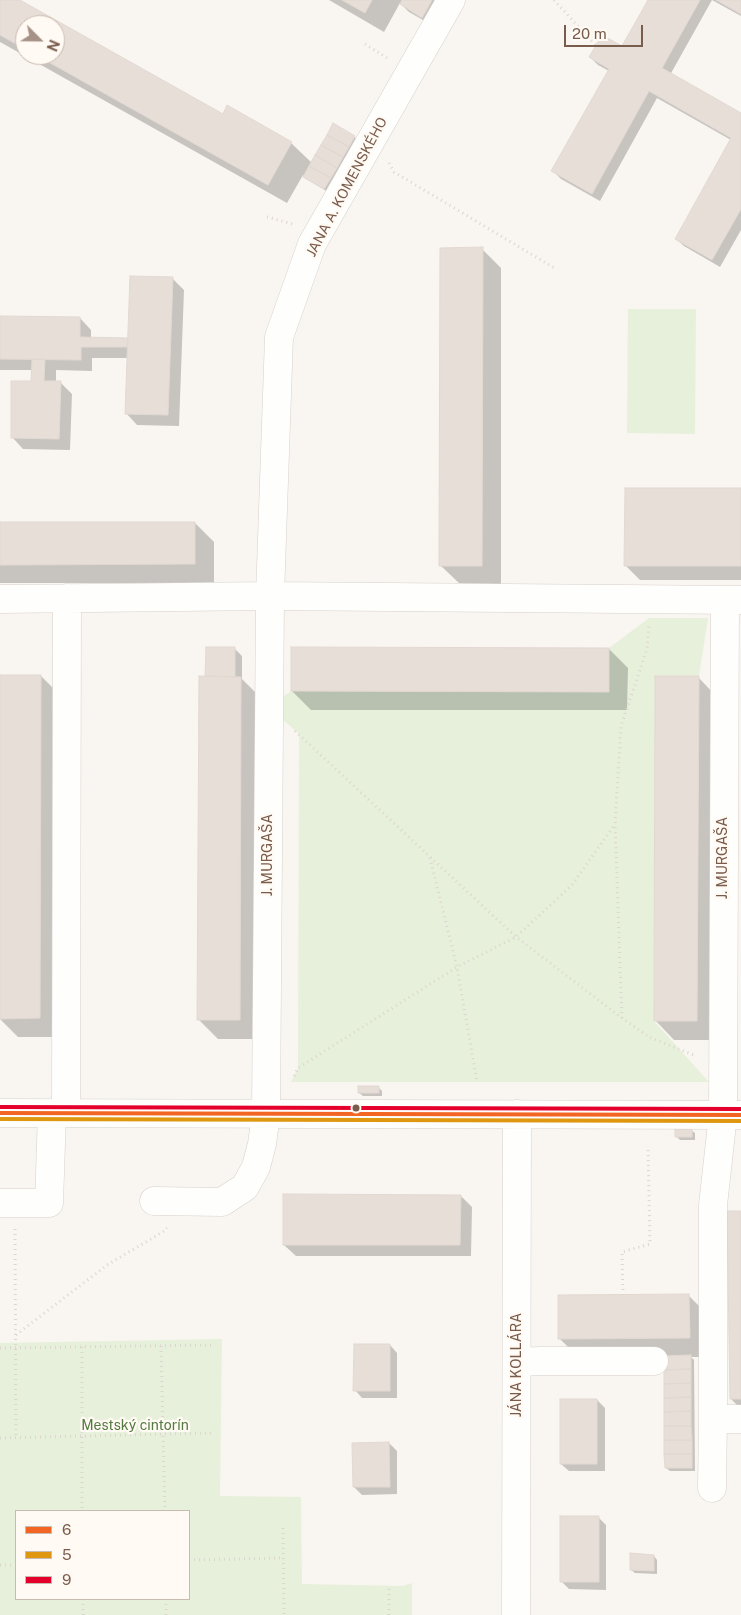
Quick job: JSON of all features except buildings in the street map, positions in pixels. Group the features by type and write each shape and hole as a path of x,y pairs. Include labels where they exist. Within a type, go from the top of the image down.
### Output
{"street":[{"name":"JANA A. KOMENSKÉHO","path":"270,596 279,337 312,244 451,0"},
{"name":"J. MURGAŠA","path":"163,1201 222,1202 246,1187 256,1167 262,1144 266,1114 270,596"},
{"name":"J. MURGAŠA","path":"0,599 270,596 733,600 722,1067 732,1115 713,1205 712,1488"},
{"path":"7,1203 49,1203 59,1113 67,598"},
{"path":"0,1113 732,1115"},
{"name":"JÁNA KOLLÁRA","path":"516,1114 516,1615"},
{"path":"517,1362 654,1361"},
{"path":"713,1420 741,1419"}],"path":[{"path":"554,0 596,46"},
{"path":"378,129 384,154 394,172 556,269"},
{"path":"622,1018 615,824 622,726 646,649 649,618"},
{"path":"269,707 516,937 622,1018 649,1036 722,1067"},
{"path":"291,1082 298,1068 457,967 516,937 572,885 615,824"},
{"path":"429,856 457,967 477,1082"},
{"path":"623,1295 622,1252 650,1244 648,1146"},
{"path":"16,1336 107,1265 166,1230 163,1201"},
{"path":"7,1203 16,1336 16,1438"},
{"path":"0,1348 214,1345"},
{"path":"161,1346 164,1510"},
{"path":"82,1347 82,1510"},
{"path":"0,1438 212,1433"},
{"path":"283,1528 284,1615"},
{"path":"190,1560 283,1558"},
{"path":"0,1565 15,1565"},
{"path":"389,1589 389,1615"},
{"path":"83,1600 83,1615"},
{"path":"166,1600 166,1615"}],"green space":[{"path":"628,309 696,309 695,434 627,433"},
{"path":"649,618 708,618 699,676 655,676 654,1021 709,1082 291,1082 298,1068 299,734 269,707 291,691 608,692 609,648"},
{"name":"Mestský cintorín","path":"222,1339 220,1496 301,1497 302,1584 403,1586 412,1583 412,1615 0,1615 0,1343"}],"transit line":[{"name":"9","path":"0,1107 741,1109"},
{"name":"6","path":"0,1113 741,1115"},
{"name":"5","path":"0,1119 741,1121"}]}
